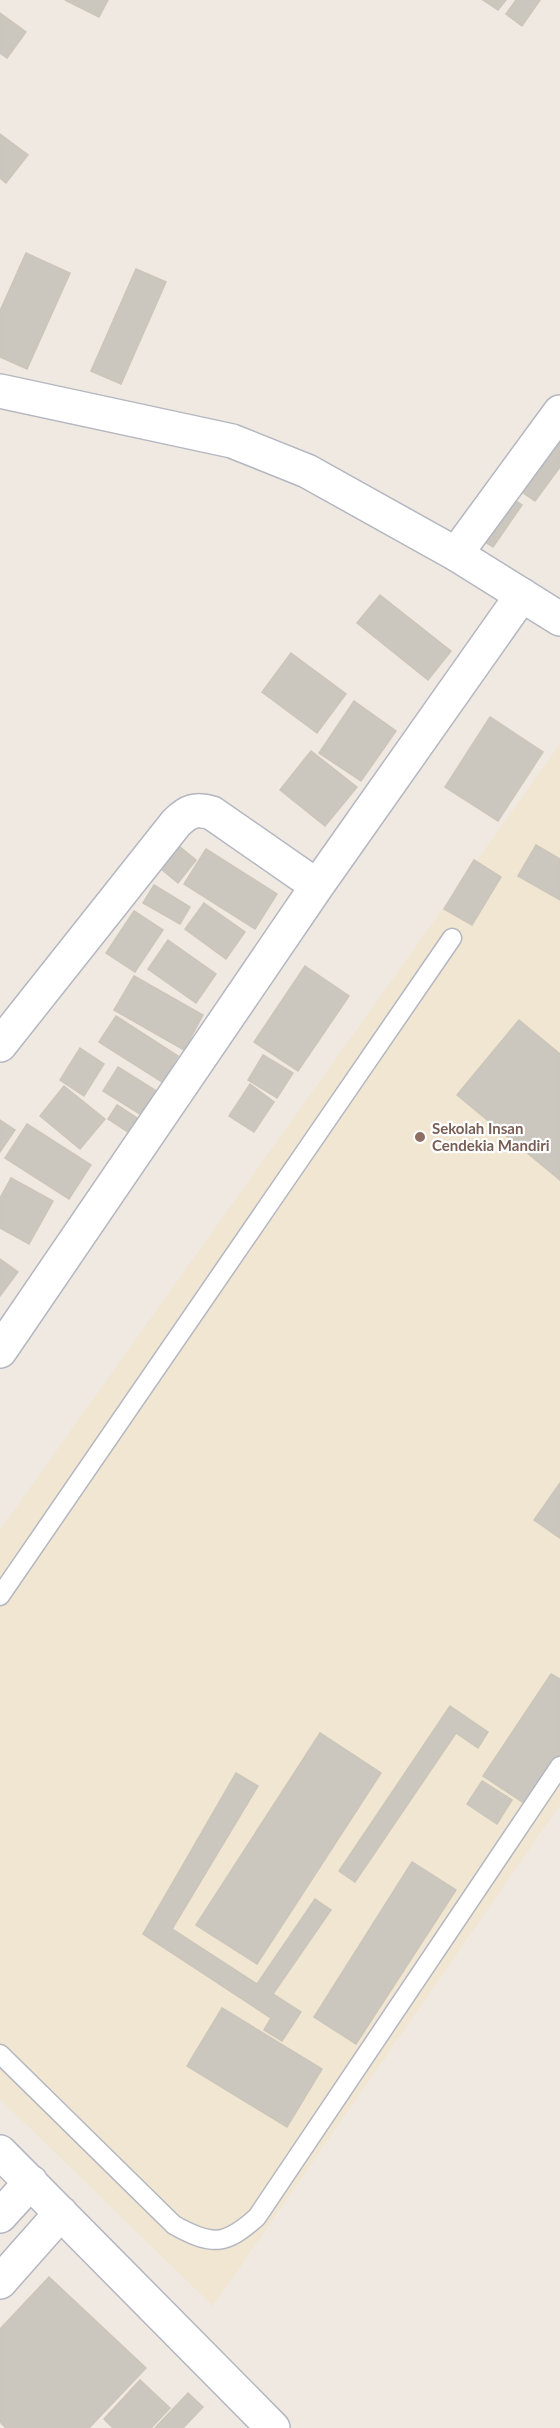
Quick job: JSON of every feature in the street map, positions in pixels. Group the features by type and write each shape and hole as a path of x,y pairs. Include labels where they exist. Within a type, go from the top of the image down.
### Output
{"street":[{"path":"0,391 231,441 307,471 456,554 560,618"},
{"path":"456,554 560,412"},
{"path":"0,1351 317,886 522,595"},
{"path":"0,1045 187,812 200,810 212,813 317,886"},
{"path":"0,2152 273,2428"},
{"path":"0,2216 31,2182"},
{"path":"0,2282 61,2213"}],"lane":[{"path":"0,1596 452,938"},
{"path":"0,2054 174,2225 198,2238 222,2241 237,2235 257,2217 560,1766"}],"shaded area":[{"name":"Sekolah Insan Cendekia Mandiri","path":"560,744 560,1805 213,2306 0,2099 0,1530"}],"building":[{"path":"65,0 108,0 99,17"},
{"path":"483,0 506,0 498,10"},
{"path":"516,0 540,0 522,26 506,14"},
{"path":"0,13 26,32 7,58 0,53"},
{"path":"0,134 28,155 6,183 0,178"},
{"path":"26,253 70,273 27,369 0,357 0,311"},
{"path":"136,269 166,282 121,384 91,371"},
{"path":"560,420 560,467 535,501 513,486"},
{"path":"505,494 522,505 493,547 476,536"},
{"path":"380,595 451,651 428,680 357,623"},
{"path":"291,653 346,694 317,733 262,692"},
{"path":"354,701 396,731 361,781 319,753"},
{"path":"490,717 543,752 498,821 445,787"},
{"path":"311,751 357,787 325,826 280,790"},
{"path":"536,845 560,859 560,900 518,876"},
{"path":"179,846 196,860 178,883 161,869"},
{"path":"206,849 277,894 255,929 184,884"},
{"path":"474,860 501,877 472,925 444,909"},
{"path":"154,885 190,907 180,924 143,903"},
{"path":"204,903 245,932 226,959 185,929"},
{"path":"134,911 163,930 135,972 106,953"},
{"path":"168,940 216,974 196,1003 148,969"},
{"path":"305,966 349,996 298,1071 254,1042"},
{"path":"134,976 203,1015 184,1050 114,1010"},
{"path":"116,1016 178,1056 162,1082 99,1042"},
{"path":"519,1020 560,1054 560,1180 457,1095"},
{"path":"80,1048 104,1064 84,1096 60,1080"},
{"path":"263,1055 293,1073 277,1098 248,1080"},
{"path":"118,1067 158,1092 143,1116 103,1091"},
{"path":"250,1084 274,1102 254,1132 229,1116"},
{"path":"64,1086 105,1119 80,1149 40,1116"},
{"path":"117,1105 140,1120 131,1134 108,1119"},
{"path":"0,1120 15,1130 0,1152"},
{"path":"27,1124 91,1165 69,1199 5,1158"},
{"path":"11,1178 53,1201 29,1244 0,1228 0,1198"},
{"path":"0,1259 18,1272 0,1296"},
{"path":"560,1483 560,1538 534,1520"},
{"path":"551,1674 560,1679 560,1755 527,1805 483,1776"},
{"path":"450,1706 488,1732 478,1748 456,1733 355,1882 339,1871"},
{"path":"320,1733 381,1773 257,1964 196,1925"},
{"path":"236,1773 258,1786 172,1929 257,1984 315,1899 331,1910 273,1994 301,2012 282,2041 264,2030 271,2018 143,1934"},
{"path":"482,1781 512,1800 497,1824 467,1804"},
{"path":"412,1862 456,1890 356,2044 314,2017"},
{"path":"222,2008 322,2069 287,2127 187,2066"},
{"path":"49,2277 146,2368 89,2428 6,2428 0,2422 0,2329"},
{"path":"140,2380 170,2408 151,2428 113,2428 104,2419"},
{"path":"188,2393 203,2407 183,2428 155,2428"}],"place":[{"name":"Sekolah Insan Cendekia Mandiri","path":"420,1137"}]}
